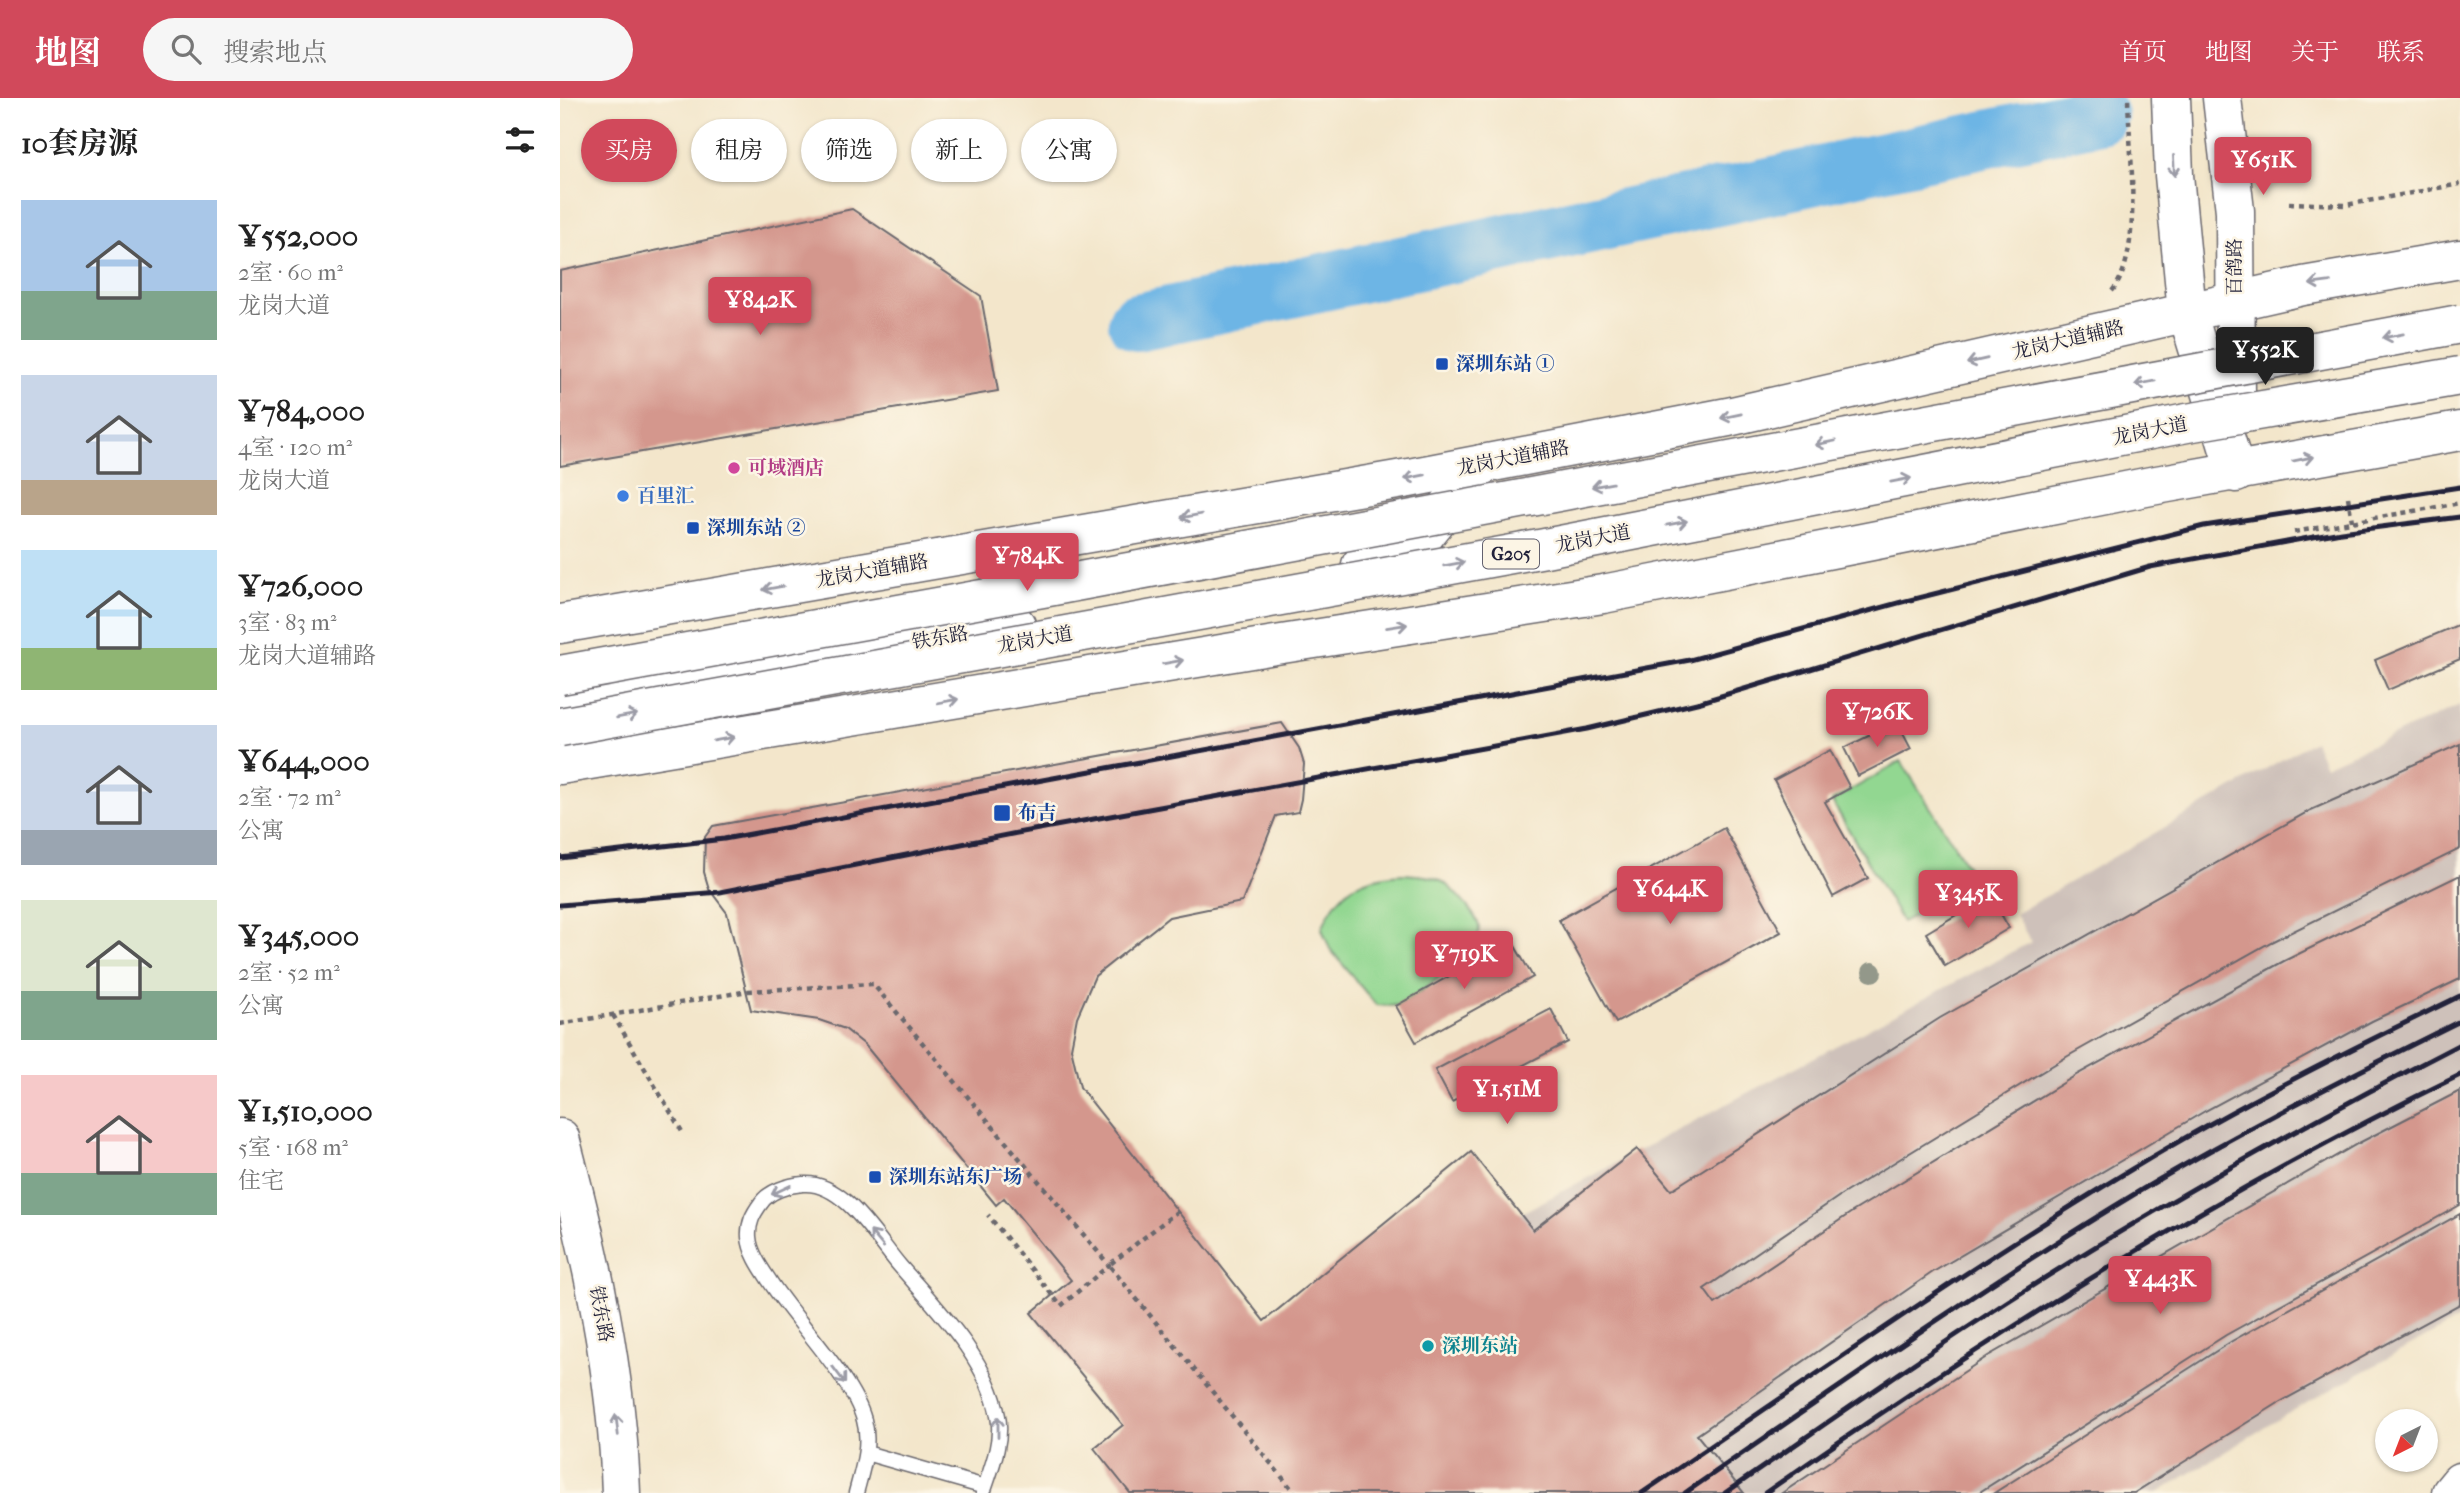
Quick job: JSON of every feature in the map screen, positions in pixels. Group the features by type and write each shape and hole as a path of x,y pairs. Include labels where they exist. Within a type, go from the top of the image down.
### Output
{"main road":[{"path":"2171,98 2174,175 2187,312 2236,473"},
{"name":"百鸽路","path":"2222,98 2235,211 2236,473"},
{"name":"龙岗大道辅路","path":"560,624 1482,464 1728,417 2235,300 2460,259"},
{"path":"560,675 1406,521 2460,324"},
{"name":"龙岗大道","path":"560,727 1545,548 2187,423 2460,376"},
{"path":"560,765 1269,646 1603,594 2151,486 2236,473 2460,430"},
{"name":"铁东路","path":"560,694 858,652 1407,557 1482,464"},
{"name":"铁东路","path":"560,1138 587,1241 608,1347 620,1446 621,1493"},
{"path":"2451,1493 2460,1482"}],"lane":[{"path":"856,1493 866,1453 865,1422 855,1396 778,1294 759,1264 749,1239 751,1218 765,1197 792,1185 817,1183 843,1200 955,1331 983,1376 999,1416 998,1444 984,1490 866,1453"}],"path":[{"path":"2112,291 2122,280 2129,259 2132,224 2128,98"},
{"path":"2289,204 2346,205 2460,184"},
{"path":"2348,497 2352,521"},
{"path":"2294,532 2460,503"},
{"path":"560,1024 748,991 873,984 1109,1265 1295,1493"},
{"path":"613,1015 684,1135"},
{"path":"988,1215 1061,1306 1178,1211"}],"shaded area":[{"name":"深圳东站","path":"2460,705 2460,1318 2280,1418 2158,1493 1130,1493 1094,1448 1123,1425 2031,942 2015,914 2314,741 2325,766"}],"green space":[{"path":"1901,761 1978,883 1902,922 1832,801"},
{"path":"1402,874 1433,877 1445,883 1472,913 1479,929 1469,949 1432,983 1398,1005 1376,1005 1330,949 1322,929 1335,904 1352,887 1374,878"}],"building":[{"path":"852,209 981,296 998,391 560,466 560,271"},
{"path":"2460,624 2460,659 2388,690 2375,660"},
{"path":"1897,722 1911,749 1858,776 1844,748"},
{"path":"1282,723 1299,748 1304,764 1301,799 1298,812 1276,816 1242,902 1169,917 1095,976 1077,1017 1071,1048 1080,1087 1264,1321 1471,1152 1533,1230 1637,1149 1671,1190 1940,1018 2311,810 2460,744 2460,849 2271,942 2068,1056 1841,1195 1704,1289 1715,1304 1852,1212 2078,1074 2284,961 2460,875 2460,979 2372,1021 2205,1111 1933,1272 1697,1435 1744,1493 1130,1493 1094,1448 1123,1425 1031,1313 1071,1280 1004,1198 996,1205 865,1045 845,1029 819,1020 751,1010 727,913 709,889 704,872 705,837 713,826"},
{"path":"1830,750 1850,788 1825,802 1868,878 1833,897 1774,780"},
{"path":"1724,828 1781,932 1616,1023 1559,920"},
{"path":"1990,895 2009,928 1945,966 1926,933"},
{"path":"1512,941 1533,977 1416,1042 1396,1006"},
{"path":"1551,1009 1568,1042 1452,1102 1435,1070"},
{"path":"2460,1091 2460,1205 2226,1335 1978,1493 1782,1493 1988,1356 2357,1144"},
{"path":"2460,1214 2460,1304 2280,1402 2134,1493 1994,1493 2232,1341"}],"waterway":[{"path":"1137,322 2099,115"}],"railway":[{"path":"560,858 724,839 1690,660 1898,603 2204,526 2460,487"},
{"path":"560,905 720,892 1017,833 1587,729 1701,702 2150,567 2341,532 2460,517"},
{"path":"1642,1493 2069,1207 2253,1100 2460,996"},
{"path":"1685,1493 1969,1299 2143,1189 2260,1123 2460,1021"},
{"path":"1725,1493 1939,1346 2089,1250 2273,1144 2460,1044"},
{"path":"1765,1493 1933,1379 2104,1270 2280,1168 2460,1075"}],"place":[{"name":"深圳东站 ①","path":"1442,364"},
{"name":"可域酒店","path":"734,468"},
{"name":"百里汇","path":"623,496"},
{"name":"深圳东站 ②","path":"693,528"},
{"name":"布吉","path":"1002,813"},
{"name":"深圳东站东广场","path":"875,1177"},
{"name":"深圳东站","path":"1428,1346"}]}
